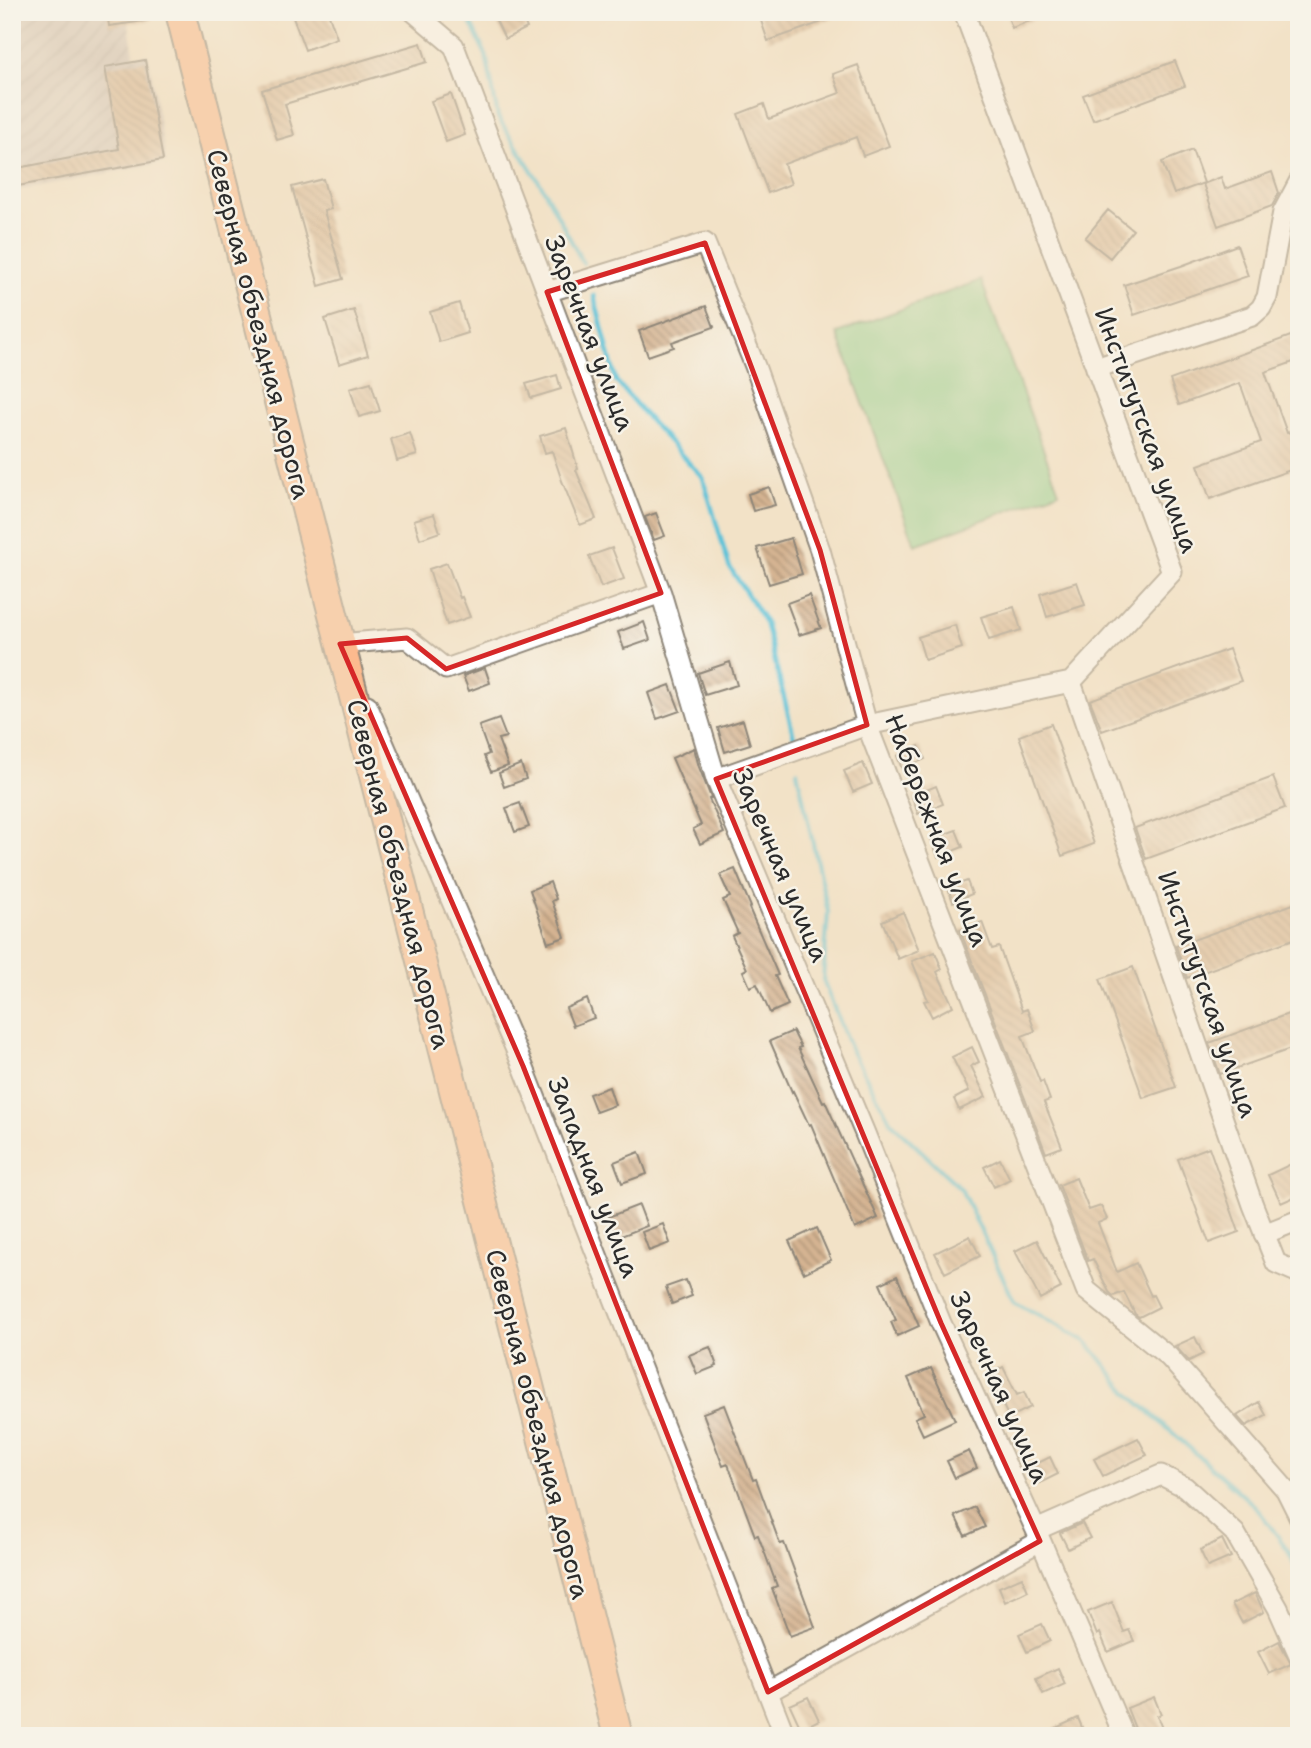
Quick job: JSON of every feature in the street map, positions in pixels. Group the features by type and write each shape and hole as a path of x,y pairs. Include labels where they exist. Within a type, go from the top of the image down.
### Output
{"highway":[{"name":"Северная объездная дорога","path":"180,12 618,1736"}],"street":[{"name":"Заречная улица","path":"414,12 454,46 661,593 716,779 864,1131 941,1323 1038,1535 1124,1736"},
{"name":"Институтская улица","path":"964,12 1172,572 1071,682 1264,1234 1276,1263 1299,1273"},
{"path":"1096,368 1252,316 1267,297 1283,212 1299,182"},
{"name":"Набережная улица","path":"547,292 705,243 755,366 820,550 867,725 1086,1290 1169,1357 1286,1490 1299,1516"},
{"path":"340,644 407,638 446,669 661,593"},
{"name":"Западная улица","path":"340,644 523,1066 785,1736"},
{"path":"716,779 867,725 1071,682"},
{"path":"1264,1234 1299,1220"},
{"path":"768,1692 1038,1535 1161,1475 1185,1487 1235,1533 1278,1608 1299,1656"}],"highlighted area":[{"path":"705,243 820,550 867,725 716,779 941,1323 1040,1541 768,1692 523,1066 340,644 407,638 446,669 661,593 547,292"}],"shaded area":[{"path":"12,12 127,12 134,56 148,55 166,162 12,191"}],"green space":[{"path":"981,280 1059,492 915,545 837,333"}],"building":[{"path":"107,12 151,12 151,20 109,26"},
{"path":"291,12 328,12 337,38 305,50"},
{"path":"492,12 520,12 527,28 505,39"},
{"path":"758,12 845,12 845,14 768,41"},
{"path":"1006,12 1050,12 1050,13 1012,28"},
{"path":"421,43 427,62 285,104 294,135 277,140 262,90"},
{"path":"145,60 163,160 12,187 12,169 119,149 105,67"},
{"path":"1175,61 1185,86 1093,120 1083,95"},
{"path":"858,65 889,146 863,156 856,137 784,164 791,184 768,193 738,114 764,104 769,119 840,93 833,74"},
{"path":"451,94 465,135 446,142 431,101"},
{"path":"1192,150 1204,183 1174,194 1162,162"},
{"path":"1272,172 1279,193 1272,206 1218,226 1203,184 1221,177 1225,189"},
{"path":"323,179 331,209 324,211 343,279 319,286 292,187"},
{"path":"1108,210 1133,230 1110,258 1085,238"},
{"path":"1237,245 1248,276 1134,315 1124,285"},
{"path":"459,303 468,333 439,342 430,312"},
{"path":"706,306 714,327 672,342 674,347 648,356 639,331"},
{"path":"354,310 368,355 339,364 325,319"},
{"path":"1299,333 1299,360 1265,372 1287,433 1299,429 1299,467 1210,499 1198,465 1261,442 1240,383 1179,405 1170,380"},
{"path":"557,375 561,389 531,398 526,384"},
{"path":"371,382 380,411 359,417 350,388"},
{"path":"566,428 578,469 576,470 596,519 580,525 552,451 545,453 540,436"},
{"path":"410,433 417,455 397,461 391,439"},
{"path":"769,487 775,505 753,511 748,494"},
{"path":"656,513 665,536 654,540 645,517"},
{"path":"434,514 440,532 420,539 414,520"},
{"path":"791,538 802,574 769,584 757,548"},
{"path":"612,548 624,579 601,587 589,556"},
{"path":"447,563 470,617 447,625 429,569"},
{"path":"1077,582 1085,605 1047,617 1040,594"},
{"path":"809,595 821,628 799,635 787,603"},
{"path":"1014,607 1021,630 989,640 981,617"},
{"path":"644,622 650,640 624,649 618,632"},
{"path":"955,625 962,648 925,660 918,637"},
{"path":"1229,649 1241,681 1102,731 1090,700"},
{"path":"730,662 737,685 705,695 698,673"},
{"path":"485,668 490,683 469,691 463,676"},
{"path":"670,685 680,711 657,719 648,693"},
{"path":"499,719 506,737 498,739 508,766 491,772 484,756 489,754 479,726"},
{"path":"743,720 750,744 725,752 718,728"},
{"path":"1051,724 1094,844 1062,856 1019,736"},
{"path":"919,746 925,759 902,769 897,756"},
{"path":"694,748 711,798 709,799 724,833 700,844 693,829 701,825 672,758"},
{"path":"863,763 872,784 853,792 844,771"},
{"path":"521,764 526,779 504,787 499,773"},
{"path":"1273,777 1285,808 1146,859 1135,828"},
{"path":"936,786 943,804 918,814 912,796"},
{"path":"520,803 529,827 515,832 506,808"},
{"path":"956,830 963,847 938,857 931,839"},
{"path":"735,869 788,1005 770,1013 757,984 750,987 743,971 747,969 732,936 738,933 723,900 730,897 720,875"},
{"path":"967,881 972,894 953,902 948,888"},
{"path":"550,882 556,899 552,901 565,937 548,943 530,890"},
{"path":"1299,902 1299,937 1187,978 1176,946"},
{"path":"903,912 919,950 898,959 882,921"},
{"path":"982,922 992,949 999,947 1022,1011 1027,1009 1035,1031 1022,1036 1050,1100 1044,1102 1062,1147 1046,1153 960,930"},
{"path":"935,952 942,969 937,972 953,1006 932,1017 924,1001 928,1000 912,961"},
{"path":"1133,967 1176,1087 1143,1098 1100,979"},
{"path":"587,999 594,1018 573,1026 566,1008"},
{"path":"1299,1010 1299,1046 1220,1074 1209,1043"},
{"path":"793,1031 801,1047 798,1048 878,1218 855,1229 811,1124 809,1125 792,1092 770,1041"},
{"path":"972,1047 979,1062 971,1066 986,1097 959,1110 954,1099 969,1091 952,1057"},
{"path":"609,1087 615,1105 596,1112 589,1094"},
{"path":"1209,1147 1239,1232 1209,1243 1178,1159"},
{"path":"639,1152 647,1174 622,1183 614,1162"},
{"path":"1000,1159 1010,1179 994,1187 984,1167"},
{"path":"1291,1164 1299,1181 1299,1195 1281,1203 1268,1175"},
{"path":"1076,1178 1089,1210 1101,1206 1107,1219 1098,1223 1117,1272 1136,1263 1159,1307 1139,1317 1124,1292 1113,1296 1093,1259 1088,1261 1059,1185"},
{"path":"639,1205 647,1226 616,1238 608,1217"},
{"path":"663,1224 670,1243 649,1251 642,1232"},
{"path":"817,1228 831,1260 804,1273 789,1241"},
{"path":"970,1236 980,1256 945,1273 935,1253"},
{"path":"1037,1240 1061,1288 1040,1299 1015,1251"},
{"path":"897,1276 919,1326 897,1336 891,1322 896,1320 880,1284"},
{"path":"686,1280 692,1296 672,1304 666,1287"},
{"path":"1195,1337 1203,1354 1189,1361 1175,1346"},
{"path":"710,1347 717,1366 697,1374 689,1355"},
{"path":"1003,1367 1017,1395 1024,1392 1031,1407 1009,1418 988,1374"},
{"path":"931,1368 955,1420 923,1435 915,1418 924,1414 908,1378"},
{"path":"1259,1402 1266,1415 1246,1426 1237,1416"},
{"path":"724,1405 780,1544 784,1543 815,1627 790,1636 772,1588 777,1586 758,1535 755,1536 728,1464 723,1466 703,1413"},
{"path":"1138,1438 1147,1455 1103,1476 1094,1459"},
{"path":"969,1451 977,1468 955,1478 947,1461"},
{"path":"1050,1457 1058,1474 1038,1484 1030,1467"},
{"path":"975,1507 985,1527 965,1536 955,1516"},
{"path":"1082,1523 1090,1538 1068,1549 1060,1533"},
{"path":"1222,1539 1231,1557 1208,1567 1200,1550"},
{"path":"1022,1577 1028,1591 1005,1602 999,1587"},
{"path":"1255,1593 1264,1612 1242,1623 1232,1604"},
{"path":"1112,1602 1124,1632 1129,1630 1134,1641 1108,1652 1100,1633 1097,1635 1088,1612"},
{"path":"1042,1624 1050,1641 1027,1652 1019,1634"},
{"path":"1279,1641 1291,1664 1269,1674 1258,1652"},
{"path":"1058,1668 1065,1684 1043,1694 1036,1678"},
{"path":"808,1697 819,1720 801,1729 790,1705"},
{"path":"1154,1697 1161,1714 1157,1716 1165,1736 1138,1736 1127,1708"},
{"path":"1078,1718 1084,1732 1076,1736 1038,1736"}],"waterway":[{"path":"465,12 486,55 498,117 543,188 583,263"},
{"path":"594,296 616,381 703,478 729,566 765,622 794,737"},
{"path":"797,771 828,912 823,980 851,1050 891,1122 961,1189 1014,1301 1087,1342 1129,1394 1256,1507 1288,1550 1299,1574"}]}
